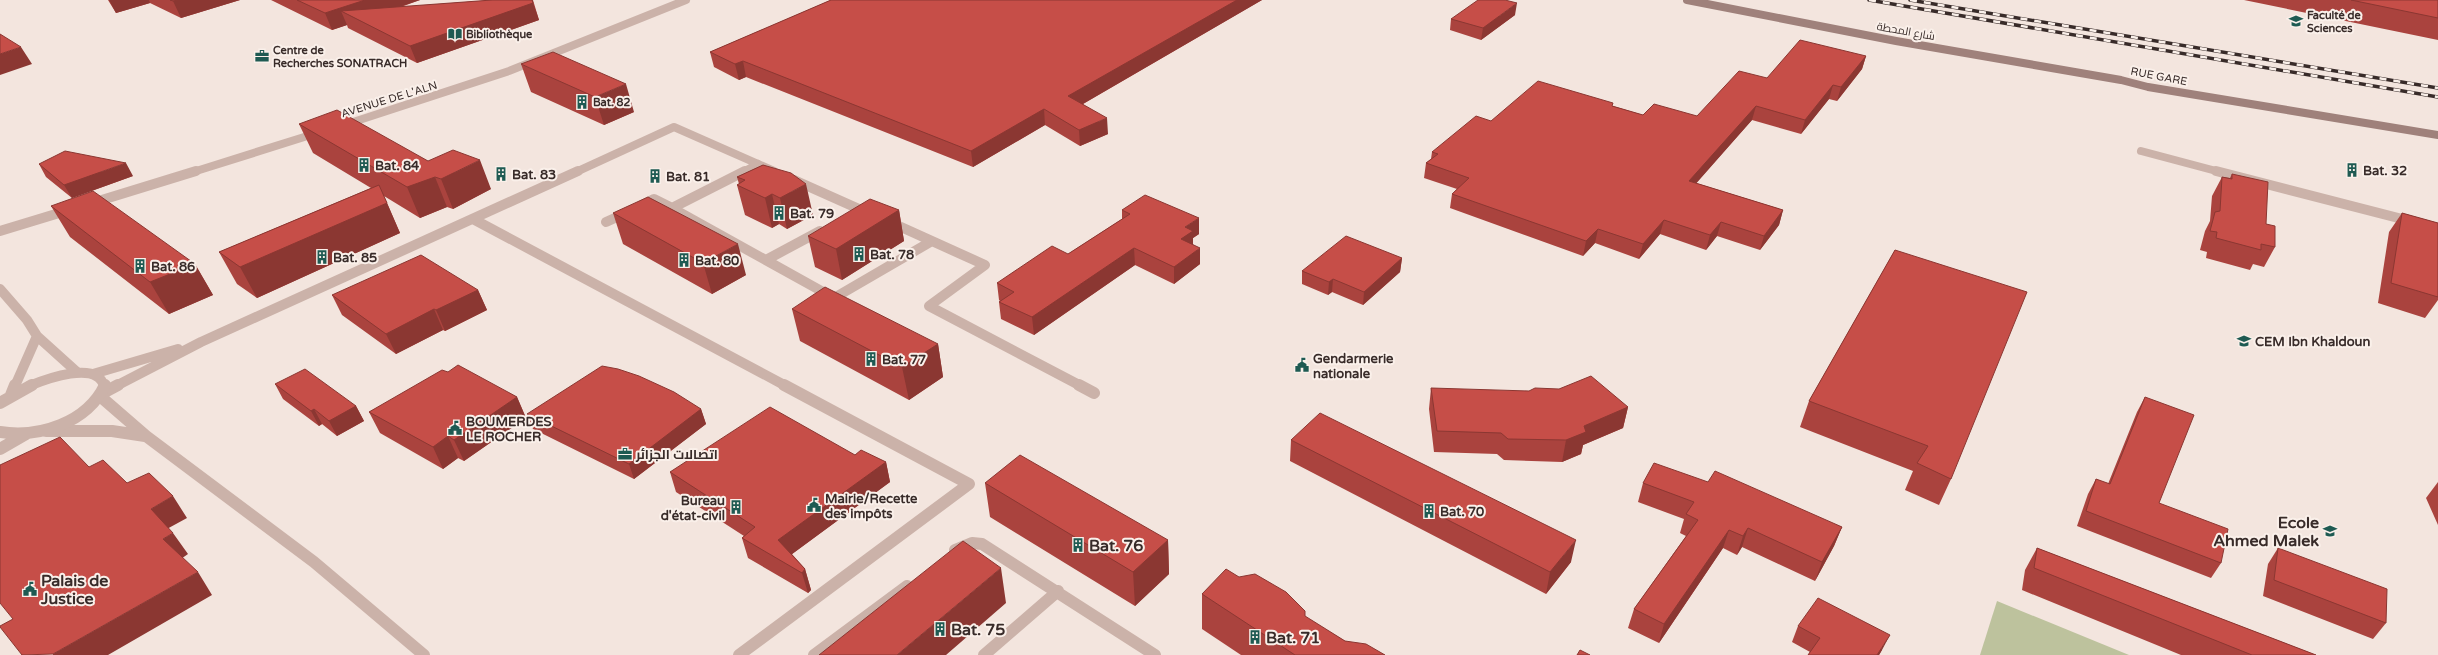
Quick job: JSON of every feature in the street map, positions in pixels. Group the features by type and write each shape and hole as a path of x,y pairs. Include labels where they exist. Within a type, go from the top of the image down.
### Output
{"main road":[{"name":"شارع المحطة","path":"1688,0 1896,41 2121,80"},
{"name":"RUE GARE","path":"2121,80 2147,81 2438,130"},
{"name":"RUE GARE","path":"2121,80 2148,87 2438,135"}],"street":[{"name":"AVENUE DE L'ALN","path":"0,231 330,129 509,71 686,0"},
{"path":"0,449 32,432 76,417 102,395 201,342 674,127 985,264 930,306 1094,393"},
{"path":"2141,151 2416,222"},
{"path":"672,208 758,164"},
{"path":"606,222 654,200 672,208 834,298 932,241"},
{"path":"847,216 860,209"},
{"path":"473,219 969,484 739,655"},
{"path":"766,260 826,228"},
{"path":"0,289 27,320 37,336 78,373"},
{"path":"11,395 37,336"},
{"path":"93,374 201,342"},
{"path":"0,403 11,395 38,382 78,373 93,374 102,378 105,385 102,395"},
{"path":"102,395 146,436 314,562 424,655"},
{"path":"0,432 112,431 146,436"},
{"path":"946,558 963,545 972,543 982,544 1058,591 1155,655"},
{"path":"814,655 914,581"},
{"path":"984,655 1058,591"}],"green space":[{"path":"1997,601 2129,655 1980,655"}],"building":[{"path":"297,0 365,0 325,13"},
{"path":"492,0 532,0 533,3 410,46 341,11"},
{"path":"831,0 1237,0 1068,96 1107,118 1079,130 1044,109 971,151 743,61 735,64 710,52"},
{"path":"1478,0 1505,0 1517,3 1483,28 1451,19"},
{"path":"2351,0 2438,0 2438,18"},
{"path":"0,34 21,47 0,54"},
{"path":"1800,40 1866,56 1841,87 1833,85 1805,120 1756,106 1689,181 1783,210 1764,236 1721,222 1710,235 1664,220 1643,244 1598,229 1586,241 1452,194 1469,178 1426,163 1438,154 1432,152 1476,116 1491,121 1538,81 1613,103 1612,106 1643,115 1654,104 1697,116 1739,71 1767,78"},
{"path":"553,52 626,84 595,97 521,64"},
{"path":"337,110 428,161 453,150 480,160 441,179 435,177 407,187 299,124"},
{"path":"65,151 126,163 64,185 39,164"},
{"path":"763,165 791,173 806,184 780,198 772,194 765,198 737,185 745,180 737,177"},
{"path":"2232,174 2268,182 2266,224 2275,226 2275,247 2261,244 2261,250 2216,238 2217,232 2210,231 2215,212 2220,211 2222,177 2232,179"},
{"path":"379,185 387,203 240,267 219,252"},
{"path":"93,191 195,264 150,282 51,206"},
{"path":"1145,195 1199,218 1185,227 1193,231 1181,239 1200,248 1174,267 1134,248 1032,317 999,302 1014,292 997,283 1052,246 1068,254 1130,214 1122,210"},
{"path":"648,197 738,244 703,263 613,213"},
{"path":"870,199 899,210 836,249 808,236"},
{"path":"2402,213 2438,223 2438,297 2391,283"},
{"path":"1346,236 1402,258 1364,292 1333,279 1329,282 1302,271"},
{"path":"1895,250 2027,292 1951,479 1917,463 1928,446 1809,401"},
{"path":"421,255 478,290 436,310 434,309 386,334 332,295"},
{"path":"825,287 938,344 902,367 792,309"},
{"path":"458,365 517,397 454,440 448,436 433,447 369,412 442,370 448,372"},
{"name":"اتصالات الجزائر","path":"602,366 618,369 639,376 674,392 701,409 629,464 527,414"},
{"path":"305,369 356,406 329,421 314,409 311,411 275,384"},
{"path":"1591,376 1628,407 1584,426 1586,432 1566,440 1508,439 1501,433 1437,431 1431,388 1529,391 1535,388 1559,389"},
{"path":"2145,397 2194,415 2159,503 2228,529 2221,563 2086,511 2096,479 2110,484"},
{"path":"770,407 855,455 861,450 886,462 778,540 805,569 802,573 742,538 755,527 670,472"},
{"path":"1320,413 1576,540 1550,572 1291,440"},
{"path":"60,437 89,467 103,460 127,483 149,473 173,496 151,509 173,533 163,539 198,572 53,654 22,655 0,627 13,619 0,603 0,465"},
{"path":"1020,455 1168,540 1133,572 985,483"},
{"path":"1654,463 1708,482 1715,471 1842,527 1822,562 1748,528 1743,536 1729,530 1664,624 1634,609 1698,520 1686,514 1694,502 1643,483"},
{"path":"963,541 1001,568 897,655 819,655"},
{"path":"2037,548 2316,655 2252,655 2034,568"},
{"path":"2278,548 2387,589 2386,623 2274,580"},
{"path":"1226,569 1239,577 1255,574 1286,592 1305,611 1305,616 1345,641 1366,644 1385,655 1295,655 1202,594"},
{"path":"1818,598 1890,635 1877,655 1808,655 1820,638 1798,626"},
{"path":"1580,650 1590,655 1577,655"}],"railway":[{"path":"1869,0 2438,97"},
{"path":"1910,0 2438,88"}],"place":[{"name":"Faculté de Sciences","path":"2296,21"},
{"name":"Bibliothèque","path":"455,34"},
{"name":"Centre de Recherches SONATRACH","path":"262,56"},
{"name":"Bat. 82","path":"582,102"},
{"name":"Bat. 84","path":"364,165"},
{"name":"Bat. 32","path":"2352,170"},
{"name":"Bat. 83","path":"501,174"},
{"name":"Bat. 81","path":"655,176"},
{"name":"Bat. 79","path":"779,213"},
{"name":"Bat. 78","path":"859,254"},
{"name":"Bat. 85","path":"322,257"},
{"name":"Bat. 80","path":"684,260"},
{"name":"Bat. 86","path":"140,266"},
{"name":"CEM Ibn Khaldoun","path":"2244,341"},
{"name":"Bat. 77","path":"871,359"},
{"name":"Gendarmerie nationale","path":"1302,365"},
{"name":"BOUMERDES LE ROCHER","path":"455,428"},
{"name":"اتصالات الجزائر","path":"625,454"},
{"name":"Mairie/Recette des impôts","path":"814,505"},
{"name":"Bureau d'état-civil","path":"736,507"},
{"name":"Bat. 70","path":"1429,511"},
{"name":"Ecole Ahmed Malek","path":"2330,531"},
{"name":"Bat. 76","path":"1078,545"},
{"name":"Palais de Justice","path":"30,589"},
{"name":"Bat. 75","path":"940,629"},
{"name":"Bat. 71","path":"1255,637"}]}
